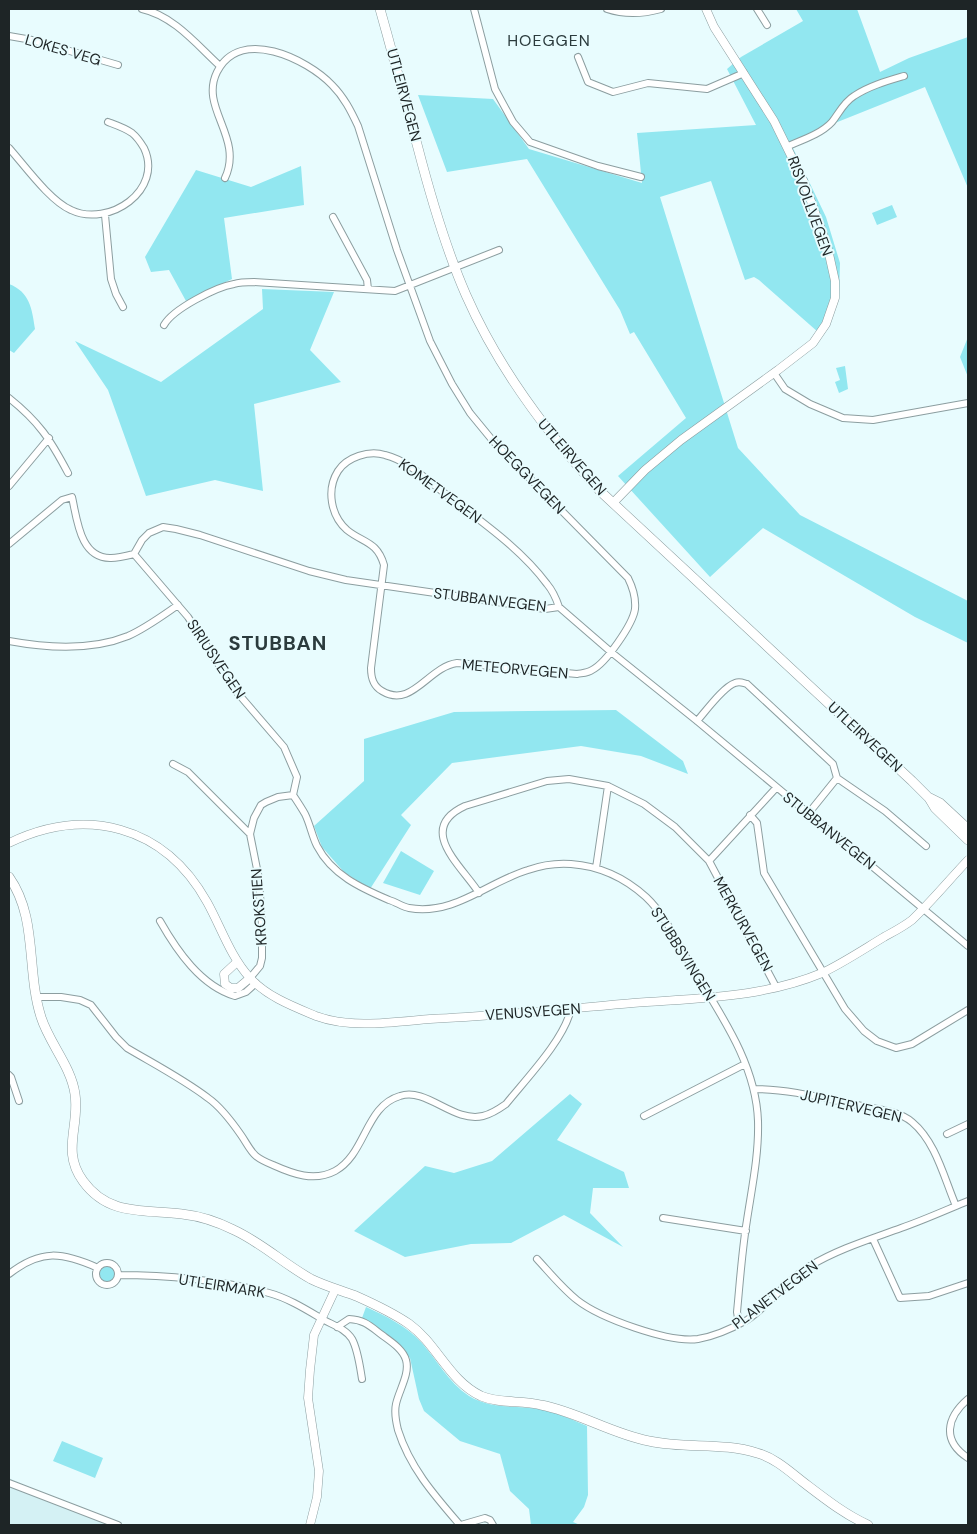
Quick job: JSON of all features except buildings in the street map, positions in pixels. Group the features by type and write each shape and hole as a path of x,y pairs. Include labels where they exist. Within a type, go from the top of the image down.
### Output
{"main road":[{"name":"UTLEIRVEGEN","path":"380,9 436,214 454,267 484,333 526,401 567,454 613,502 929,798 935,808 968,840"},
{"name":"UTLEIRVEGEN","path":"929,798 940,803 968,829"},
{"path":"9,877 20,895 27,919 36,997 42,1019 74,1088 76,1106 72,1158 77,1172 88,1188 111,1204 127,1210 186,1214 224,1225 247,1236 308,1277 334,1290 353,1295 383,1309 410,1325 424,1337 458,1380 470,1390 485,1398 555,1408 616,1432 650,1442 670,1445 738,1448 764,1454 780,1464 842,1512 868,1525"}],"street":[{"path":"142,9 164,16 220,66 214,79 213,96 229,141 230,162 226,178"},
{"path":"474,9 496,89 513,122 530,142 598,166 641,177"},
{"path":"606,9 618,13 635,14 661,9"},
{"name":"RISVOLLVEGEN","path":"613,502 645,470 681,440 813,343 826,324 834,298 835,281 827,245 809,193 788,146 714,27 706,9"},
{"path":"757,9 767,25"},
{"name":"LOKES VEG","path":"9,36 32,40 118,65"},
{"name":"HOEGGVEGEN","path":"220,66 234,54 241,51 257,49 274,51 294,58 322,75 339,93 351,110 358,126 409,285 430,341 452,384 470,413 508,457 628,578 636,602 634,615 611,652"},
{"path":"578,57 588,82 613,92 648,83 707,89 744,73"},
{"path":"788,146 817,133 830,124 848,100 854,96 878,84 904,76"},
{"path":"9,148 64,207 82,214 105,215 121,209 133,198 144,183 147,168 147,156 136,136 108,122"},
{"path":"105,215 111,279 123,307"},
{"path":"333,217 367,280 368,289"},
{"path":"164,325 167,319 179,309 222,287 234,284 254,282 395,291 499,250"},
{"path":"774,373 785,388 810,404 843,418 872,420 968,403"},
{"path":"9,398 31,416 49,438 68,473"},
{"path":"9,486 49,438"},
{"name":"KOMETVEGEN","path":"382,586 384,565 382,557 367,541 347,530 338,519 332,504 331,493 338,471 346,462 368,454 383,454 408,465 496,533 546,582 556,597 559,607"},
{"path":"9,544 62,500 72,497 82,539 88,548 96,554 108,558 134,554"},
{"name":"STUBBANVEGEN","path":"134,554 148,533 163,527 200,535 309,571 382,586 545,608 559,607 968,946"},
{"name":"SIRIUSVEGEN","path":"134,554 178,605 235,690 284,747 297,777 293,796"},
{"name":"METEORVEGEN","path":"382,586 371,675 374,684 386,693 398,695 412,692 449,664 457,663 577,674 592,670 611,652"},
{"path":"9,641 68,647 99,644 128,636 178,605"},
{"path":"697,721 727,688 734,683 747,684 833,764 836,778 885,812 926,846"},
{"path":"174,764 188,772 250,834"},
{"path":"808,814 836,778"},
{"name":"MERKURVEGEN","path":"479,893 452,858 444,842 443,828 445,821 452,813 465,806 557,780 577,780 608,786 644,804 662,816 708,861 776,987"},
{"path":"596,868 608,786"},
{"name":"MERKURVEGEN","path":"708,861 776,788"},
{"path":"250,834 254,818 261,805 278,797 293,796"},
{"name":"STUBBSVINGEN","path":"293,796 304,813 317,847 332,868 367,890 409,908 434,908 462,902 514,875 542,866 570,864 596,868 615,876 629,884 648,900 669,928 717,1006 745,1064 754,1089 758,1120 756,1164 736,1312 739,1324"},
{"path":"750,815 756,823 758,830 764,873 804,942 853,1020 877,1041 896,1048 912,1044 968,1010"},
{"name":"VENUSVEGEN","path":"9,843 42,830 79,824 112,827 142,837 176,861 192,879 206,901 237,962 270,995 318,1017 339,1022 377,1023 710,997 748,993 776,987 824,972 905,925 968,860"},
{"name":"KROKSTIEN","path":"250,834 259,879 262,927 260,966 253,980"},
{"path":"160,921 178,949 209,983 235,996 246,992 253,980"},
{"path":"237,962 224,974 225,984 231,988 238,988 253,980"},
{"path":"36,997 61,997 80,1000 91,1005 127,1048 209,1098 257,1156 295,1175 312,1176 336,1171 348,1161 357,1150 380,1107 392,1098 406,1094 418,1095 462,1115 481,1116 506,1104 561,1032 571,1009"},
{"path":"644,1116 745,1064"},
{"path":"9,1075 19,1101"},
{"name":"JUPITERVEGEN","path":"754,1089 771,1089 819,1098 892,1113 907,1119 918,1128 930,1145 956,1206"},
{"path":"947,1134 968,1124"},
{"name":"PLANETVEGEN","path":"537,1259 564,1288 585,1306 640,1329 672,1338 696,1339 721,1333 739,1324 806,1268 827,1257 968,1202"},
{"path":"663,1218 746,1230"},
{"path":"873,1239 900,1298 929,1296 968,1283"},
{"name":"UTLEIRMARK","path":"9,1274 24,1263 53,1255 67,1256 98,1268"},
{"name":"UTLEIRMARK","path":"103,1264 109,1264 116,1269 118,1275 114,1283 108,1285 102,1284 96,1277 98,1268 103,1264"},
{"name":"UTLEIRMARK","path":"118,1275 151,1276 245,1287 271,1294 347,1333 353,1340 362,1379"},
{"path":"310,1525 317,1497 319,1471 308,1398 314,1335 334,1290"},
{"path":"337,1327 349,1319 360,1320 393,1343 402,1353 406,1360 406,1374 396,1404 395,1419 407,1452 427,1487 461,1525 485,1518 490,1520 493,1525"},
{"path":"968,1399 955,1413 950,1430 953,1443 968,1458"},
{"path":"9,1483 118,1525"}],"shaded area":[{"path":"796,9 857,9 880,72 909,58 968,37 968,188 925,87 830,125 792,146 826,217 840,263 839,298 818,332 759,280 754,277 745,280 711,181 660,197 738,448 800,515 968,601 968,643 915,617 763,528 710,577 618,476 686,418 634,332 630,334 620,310 527,159 447,172 418,95 493,99 529,149 642,183 637,133 756,125 727,69 741,57 803,21"},
{"path":"301,166 304,205 224,218 232,279 186,301 169,270 151,272 145,257 196,170 251,187"},
{"path":"892,205 897,217 877,225 872,213"},
{"path":"9,284 16,287 26,296 31,308 35,329 14,353 9,350"},
{"path":"262,289 334,292 310,350 341,382 254,404 263,491 215,480 146,496 108,390 75,341 161,382 263,309"},
{"path":"968,337 968,377 960,357"},
{"path":"845,366 848,389 839,393 835,382 840,380 836,368"},
{"path":"616,710 683,761 688,774 641,756 581,746 452,763 401,815 411,825 370,889 344,872 322,847 314,826 364,781 364,739 454,712"},
{"path":"401,851 434,871 420,895 383,883"},
{"path":"570,1094 582,1104 557,1140 624,1172 629,1188 593,1188 590,1213 623,1247 564,1215 511,1243 471,1244 405,1257 354,1231 425,1166 454,1173 492,1161"},
{"path":"107,1266 113,1268 115,1274 113,1280 107,1282 101,1280 99,1274 101,1268"},
{"path":"366,1307 395,1322 415,1336 449,1378 469,1396 496,1405 549,1411 587,1426 588,1495 584,1507 573,1522 580,1525 531,1525 529,1509 510,1491 500,1454 460,1441 424,1411 419,1399 410,1358 390,1338 362,1318"},
{"path":"62,1441 103,1458 95,1478 53,1461"},
{"path":"9,1478 115,1525 9,1525"}],"district":[{"name":"HOEGGEN","path":"549,40"},
{"name":"STUBBAN","path":"278,643"}]}
